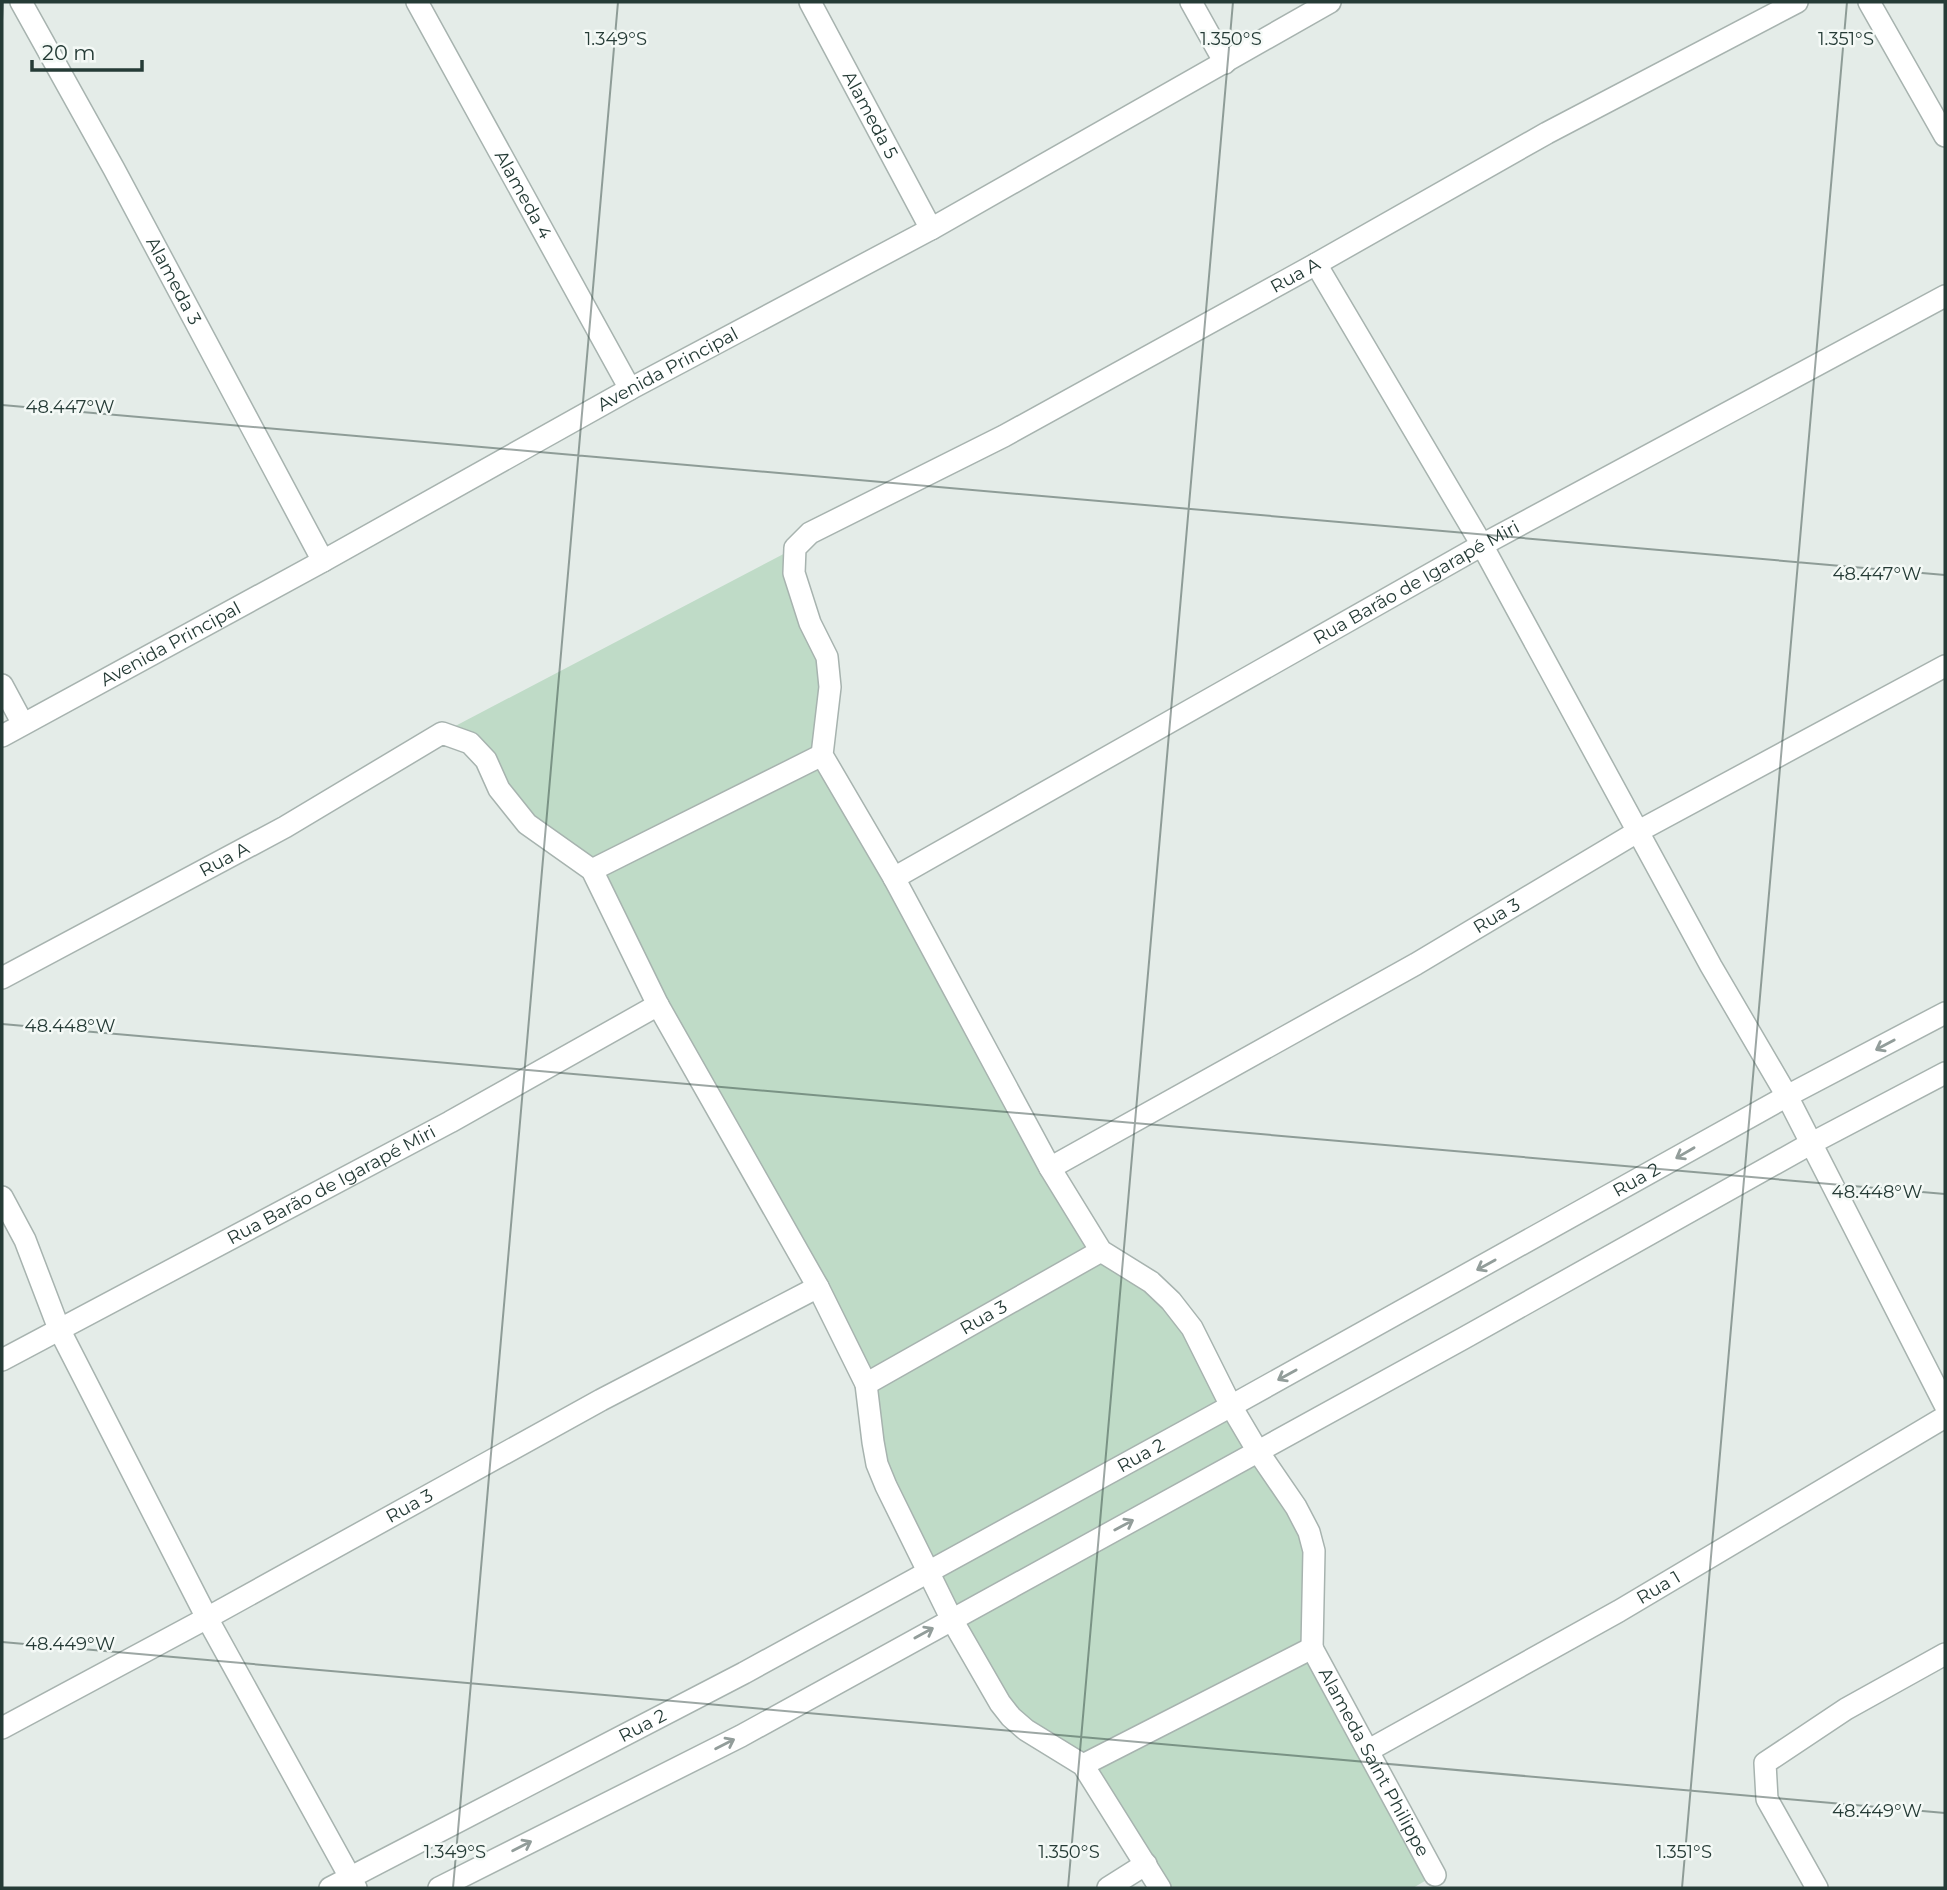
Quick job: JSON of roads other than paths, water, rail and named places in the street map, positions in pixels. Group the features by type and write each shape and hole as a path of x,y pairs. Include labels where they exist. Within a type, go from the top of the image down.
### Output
{"street":[{"name":"Alameda 3","path":"21,2 114,169 323,561"},
{"name":"Alameda 4","path":"417,2 630,389"},
{"name":"Alameda 5","path":"810,2 931,229"},
{"path":"1191,2 1225,63"},
{"name":"Avenida Principal","path":"2,736 630,389 931,229 1330,2"},
{"name":"Rua A","path":"822,755 830,687 827,657 810,622 794,573 795,548 810,533 1004,436 1547,133 1797,2"},
{"path":"1869,2 1945,136"},
{"path":"1316,264 1482,545 1711,966 1787,1096 1945,1405"},
{"name":"Rua Barão de Igarapé Miri","path":"894,878 1482,545 1945,296"},
{"name":"Rua 3","path":"1050,1168 1416,964 1637,832 1945,666"},
{"path":"2,685 23,724"},
{"name":"Rua A","path":"2,978 285,827 442,733 470,743 486,760 499,789 527,824 593,870"},
{"path":"1083,1765 1312,1648 1314,1551 1309,1532 1296,1507 1231,1406 1192,1328 1152,1282 1101,1251 1050,1168 894,878 822,755 593,870 658,1004 818,1287 866,1384 877,1464 951,1618 1000,1703 1011,1717 1026,1730 1083,1765 1160,1888"},
{"name":"Rua Barão de Igarapé Miri","path":"2,1360 450,1122 658,1004"},
{"name":"Rua 2","path":"330,1888 353,1883 744,1673 1231,1406 1787,1096 1945,1013"},
{"path":"439,1888 740,1736 1810,1144 1945,1073"},
{"path":"2,1196 25,1240 59,1329 207,1618 353,1883"},
{"name":"Rua 3","path":"866,1384 1101,1251"},
{"name":"Rua 3","path":"2,1728 601,1400 818,1287"},
{"name":"Rua 1","path":"1369,1750 1619,1611 1945,1417"},
{"name":"Alameda Saint Philippe","path":"1312,1648 1435,1875"},
{"path":"1817,1888 1767,1799 1765,1763 1846,1709 1945,1654"},
{"path":"1108,1888 1146,1864"}]}
